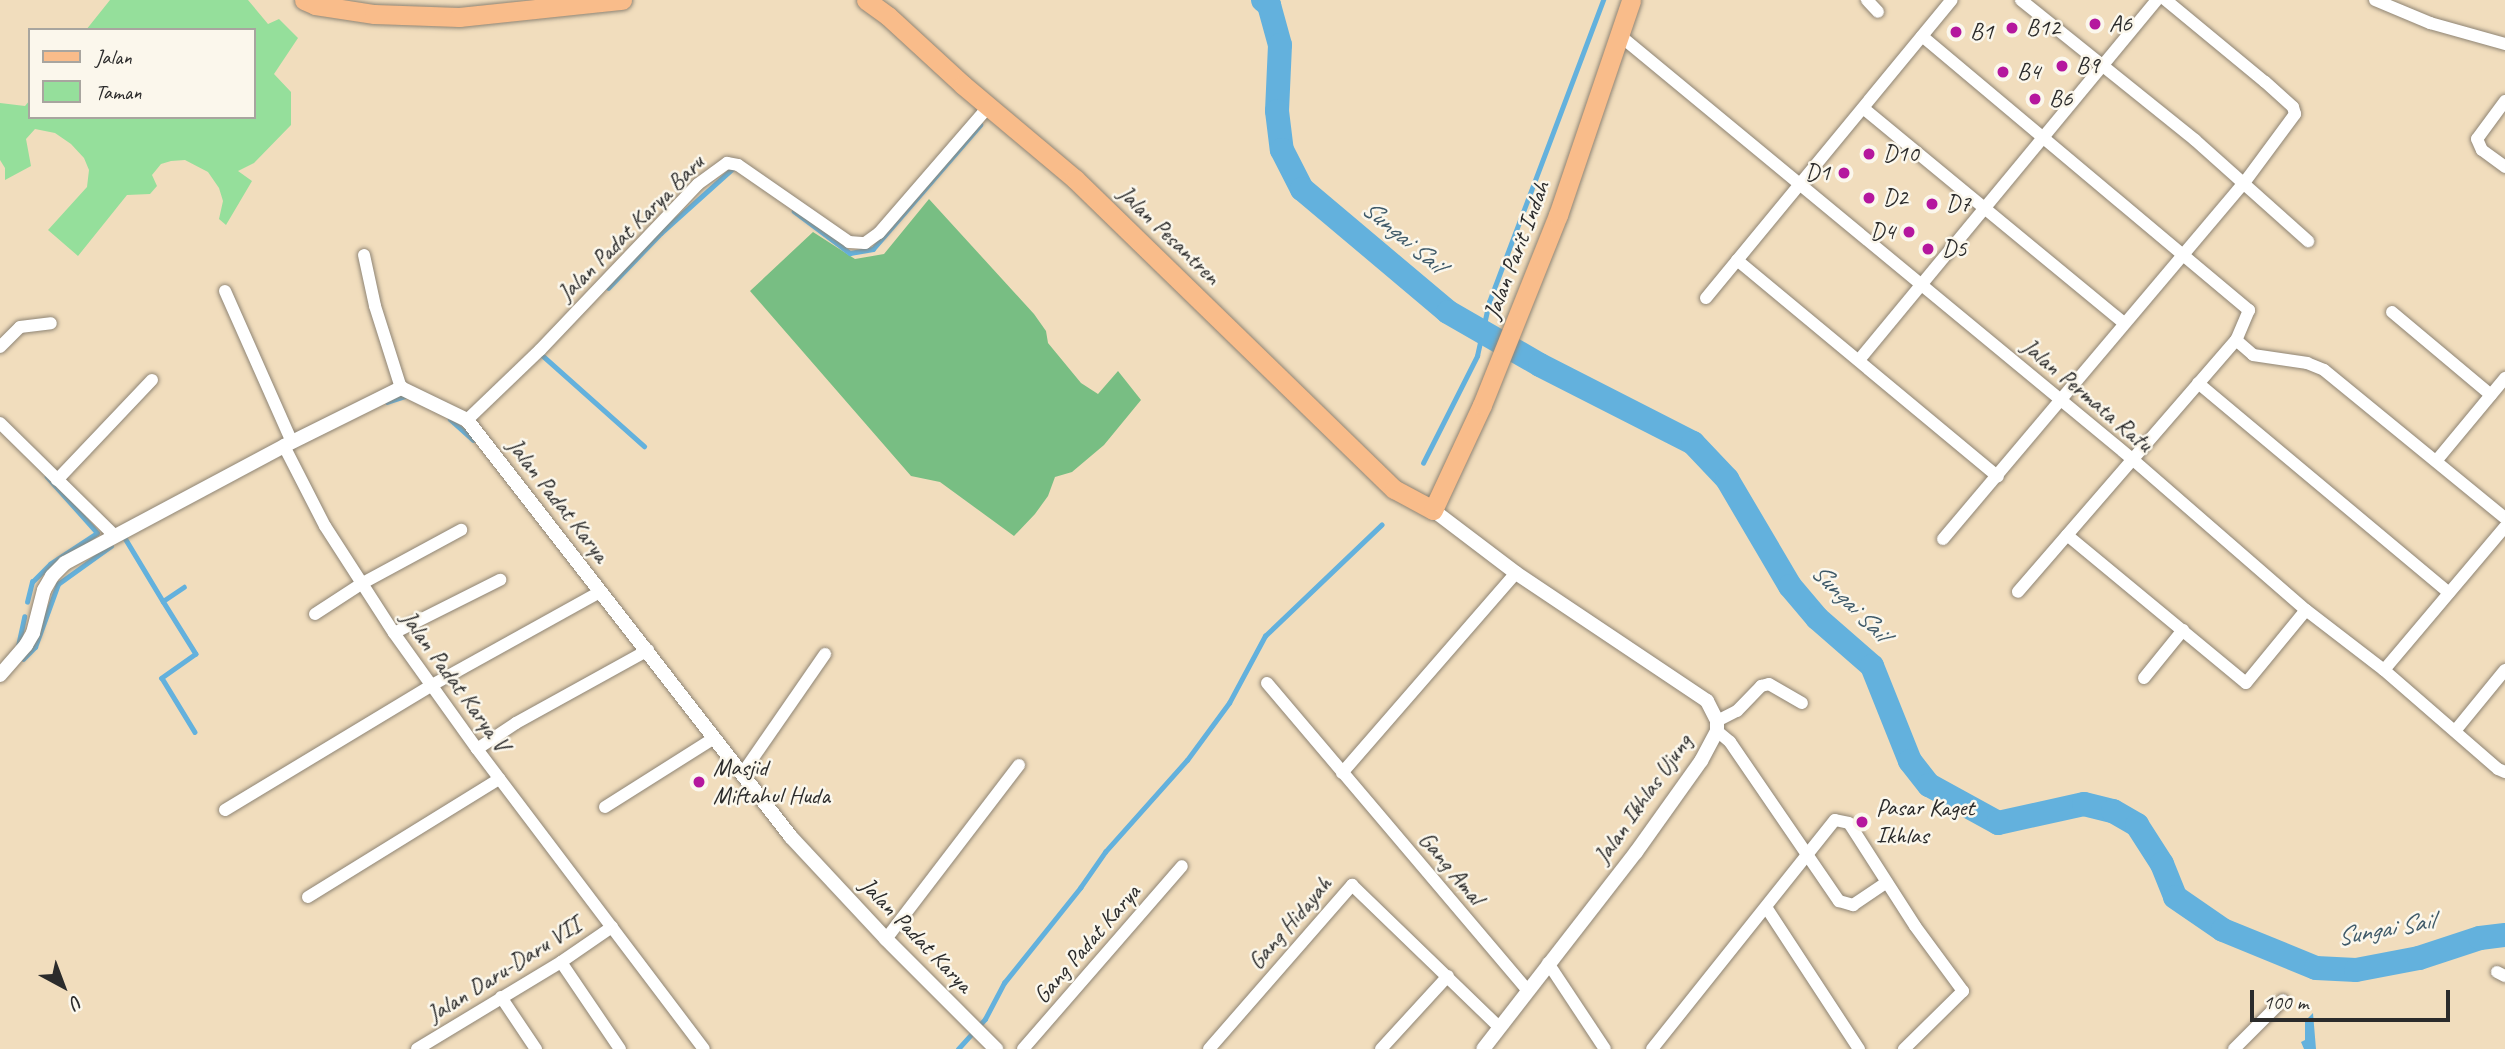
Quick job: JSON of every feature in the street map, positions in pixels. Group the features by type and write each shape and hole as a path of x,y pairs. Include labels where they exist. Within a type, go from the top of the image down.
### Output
{"main road":[{"path":"304,0 315,5 374,14 459,17 622,0"},
{"name":"Jalan Pesantren","path":"866,0 888,16 1121,222 1394,489 1433,510"},
{"name":"Jalan Parit Indah","path":"1433,510 1482,404 1558,215 1631,0"}],"street":[{"path":"1867,0 1878,12"},
{"path":"1706,298 1952,0"},
{"path":"2021,0 2244,183 2308,241"},
{"path":"1859,360 1986,210 2157,0"},
{"path":"1943,539 2244,183 2293,117 2294,109 2166,0"},
{"path":"2375,0 2430,23 2505,44"},
{"name":"Jalan Permata Ratu","path":"1618,34 2132,458 2306,610 2384,670 2505,772"},
{"path":"1922,36 2249,310 2236,340 2018,592"},
{"path":"2505,101 2477,139 2482,150 2505,167"},
{"name":"Jalan Padat Karya Baru","path":"467,419 540,349 698,184 727,163 738,165 849,243 864,243 879,233 988,107"},
{"path":"1864,108 2124,323"},
{"path":"0,675 14,662 33,633 44,590 52,576 65,563 288,444 401,388 375,306 363,255"},
{"path":"1737,260 1998,477"},
{"name":"Jalan Padat Karya V","path":"225,291 325,526 361,584 499,779 704,1049"},
{"path":"2392,312 2491,395"},
{"path":"0,347 20,327 51,323"},
{"path":"2236,340 2253,355 2307,363 2324,370 2505,518"},
{"path":"2437,460 2505,379"},
{"path":"57,480 152,380"},
{"path":"2198,383 2449,593"},
{"name":"Jalan Padat Karya","path":"401,388 467,419 791,836 886,939 996,1049"},
{"path":"0,423 115,536"},
{"name":"Jalan Ikhlas Ujung","path":"1433,510 1516,573 1707,701 1717,726 1701,761 1636,852 1482,1049"},
{"path":"2384,670 2505,527"},
{"path":"315,614 361,584 461,530"},
{"path":"2067,535 2246,683 2306,610"},
{"path":"1342,773 1516,573"},
{"path":"394,633 500,580"},
{"path":"225,810 432,685 600,592"},
{"path":"2144,678 2183,630"},
{"path":"477,749 516,723 648,650"},
{"path":"742,775 825,654"},
{"path":"2455,731 2505,670"},
{"name":"Gang Amal","path":"1267,683 1527,990"},
{"path":"1802,703 1769,684 1761,686 1737,711 1717,726 1845,905 1853,905 1886,883"},
{"path":"604,807 714,738"},
{"path":"886,939 1019,765"},
{"path":"308,897 499,779"},
{"path":"1652,1049 1835,820 1849,824 1886,883 1962,991 1903,1049"},
{"name":"Gang Padat Karya","path":"1023,1049 1182,866"},
{"name":"Gang Hidayah","path":"1209,1049 1352,885 1499,1027"},
{"path":"1766,908 1858,1049"},
{"name":"Jalan Daru-Daru VII","path":"421,1048 561,962 612,927"},
{"path":"561,962 620,1049"},
{"path":"1548,963 1605,1049"},
{"path":"1381,1049 1447,976"},
{"path":"501,997 536,1049"},
{"path":"2234,1049 2283,1000"}],"green space":[{"path":"110,0 248,0 268,24 279,19 298,38 274,74 291,92 291,125 254,163 238,171 252,181 226,225 219,219 223,201 219,188 208,172 185,160 171,161 161,164 152,175 157,186 150,194 127,195 78,256 48,230 87,187 89,170 84,158 71,144 55,133 35,129 26,139 31,166 5,180 5,168 0,160 0,103 25,106 28,102 28,119 256,119 256,28 88,28"},
{"path":"929,199 1034,314 1046,331 1048,343 1081,383 1098,394 1118,371 1141,400 1104,445 1072,472 1055,477 1048,496 1014,536 940,482 911,476 750,291 813,232 855,259 884,254"}],"water":[{"path":"2313,1013 2316,1049 2304,1049 2301,1042 2305,1040 2305,1021"}],"waterway":[{"name":"Sungai Sail","path":"1263,0 1269,5 1280,45 1277,111 1282,150 1302,189 1448,312 1540,365 1693,443 1727,479 1790,586 1817,618 1872,666 1910,761 1929,785 1998,823 2084,804 2113,811 2137,825 2162,864 2175,897 2223,930 2316,968 2356,970 2419,958 2480,938 2505,935"},
{"path":"1423,463 1477,356 1489,302 1603,0"},
{"path":"794,211 850,253 873,249 980,125"},
{"path":"608,288 661,233 732,169"},
{"path":"542,355 644,446"},
{"path":"387,402 405,396"},
{"path":"450,419 473,440"},
{"path":"27,602 32,582 50,564 97,533 47,477"},
{"path":"958,1049 985,1019 1004,983 1080,888 1105,852 1187,760 1229,703 1265,636 1381,525"},
{"path":"125,538 163,601 184,587"},
{"path":"23,659 35,647 58,584 111,546"},
{"path":"163,601 196,654 162,678 195,732"},
{"path":"18,646 24,617"}],"place":[{"name":"A6","path":"2095,24"},
{"name":"B12","path":"2012,28"},
{"name":"B1","path":"1956,32"},
{"name":"B9","path":"2062,66"},
{"name":"B4","path":"2003,72"},
{"name":"B6","path":"2035,99"},
{"name":"D10","path":"1869,154"},
{"name":"D1","path":"1844,173"},
{"name":"D2","path":"1869,198"},
{"name":"D7","path":"1932,204"},
{"name":"D4","path":"1909,232"},
{"name":"D5","path":"1928,249"},
{"name":"Masjid Miftahul Huda","path":"699,782"},
{"name":"Pasar Kaget Ikhlas","path":"1862,822"}]}
